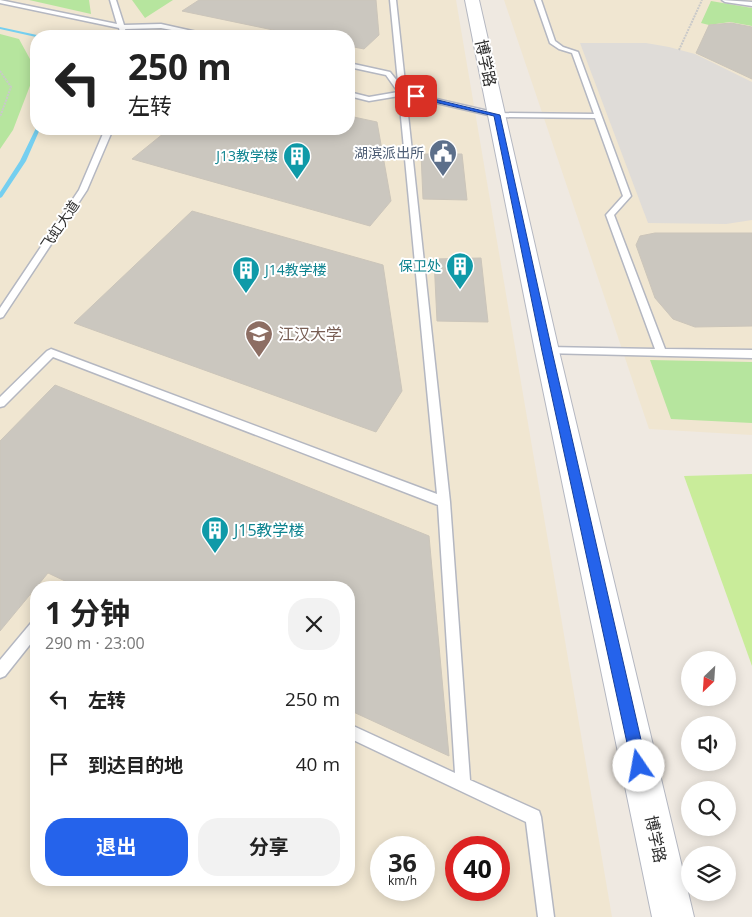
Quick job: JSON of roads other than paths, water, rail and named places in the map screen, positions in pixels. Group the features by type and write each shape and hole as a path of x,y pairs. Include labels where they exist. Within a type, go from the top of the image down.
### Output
{"street":[{"name":"博学路","path":"472,0 547,351 673,917"}],"lane":[{"path":"113,0 123,30"},
{"path":"393,0 444,502 463,785"},
{"path":"538,0 552,42 561,48 575,52 627,196 610,216 661,353"},
{"path":"725,0 752,4"},
{"path":"0,1 122,27 161,26 181,30"},
{"path":"355,66 388,73 402,93"},
{"path":"355,96 369,99 402,93 497,115 598,116"},
{"name":"飞虹大道","path":"0,315 84,190 107,135"},
{"path":"547,351 752,354"},
{"path":"0,403 51,353 444,502"},
{"path":"0,672 30,634"},
{"path":"355,734 533,817 546,917"}],"waterway":[{"path":"0,28 30,34"},
{"path":"0,196 23,161 35,135"}],"place":[{"name":"湖滨派出所","path":"443,177"},
{"name":"J13教学楼","path":"297,180"},
{"name":"保卫处","path":"460,290"},
{"name":"J14教学楼","path":"246,294"},
{"name":"江汉大学","path":"259,358"},
{"name":"J15教学楼","path":"215,554"}]}
